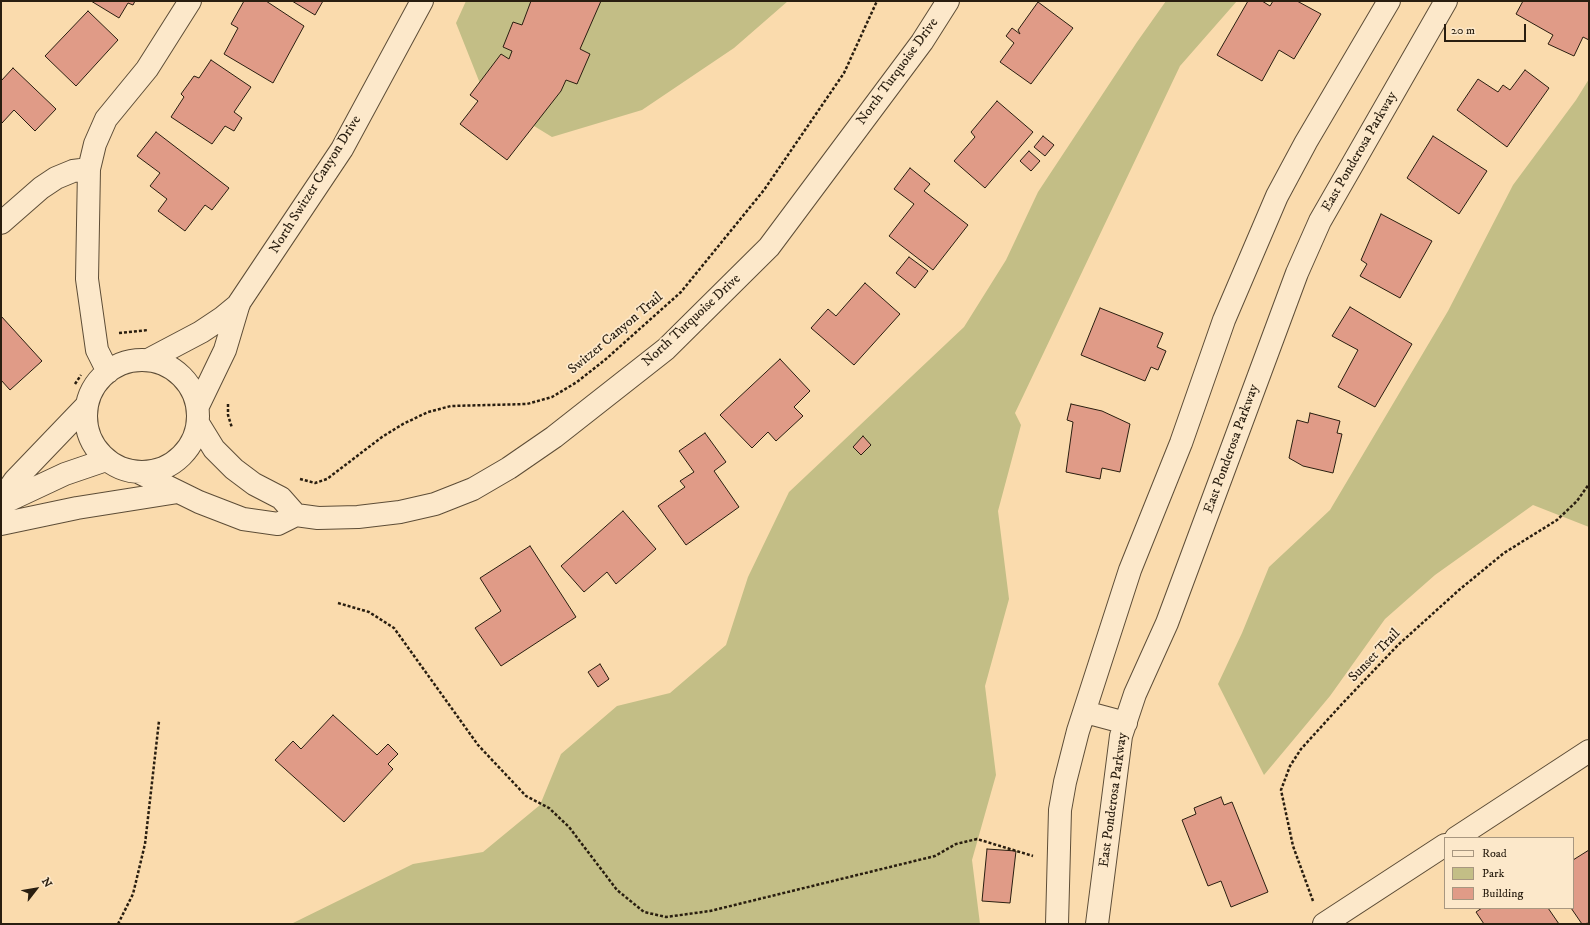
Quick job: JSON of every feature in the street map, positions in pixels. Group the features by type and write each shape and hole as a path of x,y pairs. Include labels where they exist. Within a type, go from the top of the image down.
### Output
{"street":[{"path":"108,372 97,350 88,279 90,168 95,144 106,119 146,69 190,1"},
{"name":"North Switzer Canyon Drive","path":"198,415 225,350 239,304 342,149 422,1"},
{"name":"North Turquoise Drive","path":"296,515 326,518 400,512 435,504 473,489 509,468 554,437 666,349 769,247 922,42 948,1"},
{"path":"1057,924 1060,810 1065,782 1085,712 1130,570 1181,443 1224,320 1274,204 1306,142 1389,1"},
{"name":"East Ponderosa Parkway","path":"1097,924 1121,736 1135,694 1167,623 1300,267 1320,221 1446,1"},
{"path":"1,223 41,188 56,178 73,171 90,168"},
{"name":"North Switzer Canyon Drive","path":"148,360 201,332 239,304"},
{"path":"1,500 15,480 85,407 96,383 108,372 124,365 148,360 169,366 182,376 191,390 198,415 214,449 234,469 254,484 281,498 296,515 278,524 243,519 178,492 138,472"},
{"path":"85,407 88,432 95,447 106,460 124,470 138,472 155,469 170,461 185,450 194,438 198,415"},
{"path":"1,504 65,474 106,460"},
{"path":"1,524 77,508 178,492"},
{"path":"1085,712 1126,723"},
{"path":"1458,837 1589,752"},
{"path":"1324,924 1444,846"}],"path":[{"name":"Switzer Canyon Trail","path":"295,478 315,483 327,479 382,437 403,424 428,412 451,406 527,404 552,396 577,382 606,359 681,292 764,190 844,73 877,1"},
{"path":"228,402 228,415 233,430"},
{"name":"Sunset Trail","path":"1312,898 1293,846 1281,790 1290,766 1301,749 1398,645 1459,590 1504,553 1557,520 1577,501 1589,484"},
{"path":"338,603 369,612 394,628 478,745 526,796 549,808 569,827 617,890 644,912 666,917 710,911 935,856 956,844 977,839 1058,864"},
{"path":"118,924 134,894 144,844 159,721"}],"green space":[{"path":"466,1 788,1 734,48 642,110 552,137 485,96 456,23"},
{"path":"1166,1 1237,1 1180,66 1015,413 1021,425 998,511 1009,599 985,686 996,775 972,860 980,924 291,924 413,864 483,852 540,805 561,754 617,706 670,693 726,645 748,577 789,492 964,327 1006,260 1038,192 1137,42"},
{"path":"1589,79 1589,527 1533,505 1435,575 1385,619 1330,696 1264,775 1218,684 1242,633 1269,567 1330,510 1448,311 1513,185 1576,100"}],"building":[{"path":"91,1 135,1 133,5 128,3 119,18"},
{"path":"244,1 266,1 304,26 273,83 224,54 238,28 231,24"},
{"path":"292,1 323,1 315,15"},
{"path":"531,1 601,1 580,49 590,54 577,84 566,80 561,91 507,160 460,124 478,101 470,95 501,54 509,59 512,51 503,47 513,22 522,25"},
{"path":"1248,1 1262,1 1270,6 1273,1 1297,1 1321,14 1294,59 1279,50 1262,81 1217,55"},
{"path":"1523,1 1589,1 1589,40 1583,37 1574,56 1548,44 1553,35 1516,14"},
{"path":"1038,2 1073,28 1031,84 1000,62 1014,43 1006,36 1012,28 1020,34 1018,30"},
{"path":"88,11 118,40 76,86 45,56"},
{"path":"211,60 251,87 234,112 242,118 234,131 225,126 212,144 171,117 184,97 181,94 194,76 199,78"},
{"path":"13,68 56,109 35,131 14,110 2,123 1,121 1,81"},
{"path":"1525,70 1549,88 1507,147 1457,110 1478,79 1498,92 1503,85 1510,90"},
{"path":"997,101 1033,132 985,188 954,161 975,137 971,132"},
{"path":"156,132 229,188 212,210 205,205 185,231 158,211 167,199 150,186 160,173 137,156"},
{"path":"1043,136 1054,145 1045,156 1034,147"},
{"path":"1433,136 1487,171 1459,214 1407,178"},
{"path":"1029,151 1040,161 1031,171 1020,161"},
{"path":"910,168 930,184 924,191 968,225 933,270 889,236 914,204 894,189"},
{"path":"1381,214 1432,241 1400,298 1360,276 1367,264 1361,260"},
{"path":"909,257 928,271 915,288 896,273"},
{"path":"865,283 900,314 854,365 811,328 828,309 836,316"},
{"path":"1350,307 1412,344 1375,407 1338,387 1358,350 1332,336"},
{"path":"1100,308 1163,333 1157,347 1166,351 1158,370 1151,367 1145,381 1081,355"},
{"path":"1,316 42,361 10,390 1,380"},
{"path":"780,359 810,391 794,407 803,416 776,441 768,432 752,448 720,415"},
{"path":"1071,404 1102,411 1130,424 1120,472 1102,468 1100,479 1066,472 1073,422 1067,420"},
{"path":"1310,413 1340,421 1337,433 1342,434 1333,473 1303,466 1289,458 1297,420 1308,423"},
{"path":"705,433 726,462 714,471 739,507 686,545 658,506 685,487 680,481 694,472 679,451"},
{"path":"863,436 871,445 861,455 853,447"},
{"path":"623,511 656,549 616,584 607,572 584,592 561,566"},
{"path":"530,546 576,617 501,666 475,628 501,611 480,578"},
{"path":"600,664 609,679 598,687 588,672"},
{"path":"333,715 377,755 388,744 398,754 388,764 393,769 344,822 275,760 293,741 301,749"},
{"path":"1221,797 1224,805 1232,802 1268,892 1231,907 1221,881 1208,886 1182,820 1196,814 1194,808"},
{"path":"987,849 1016,851 1010,903 982,901"},
{"path":"1589,850 1589,923 1582,924 1572,909 1574,909 1574,859"},
{"path":"1480,909 1549,909 1559,924 1484,924 1476,912"}]}
